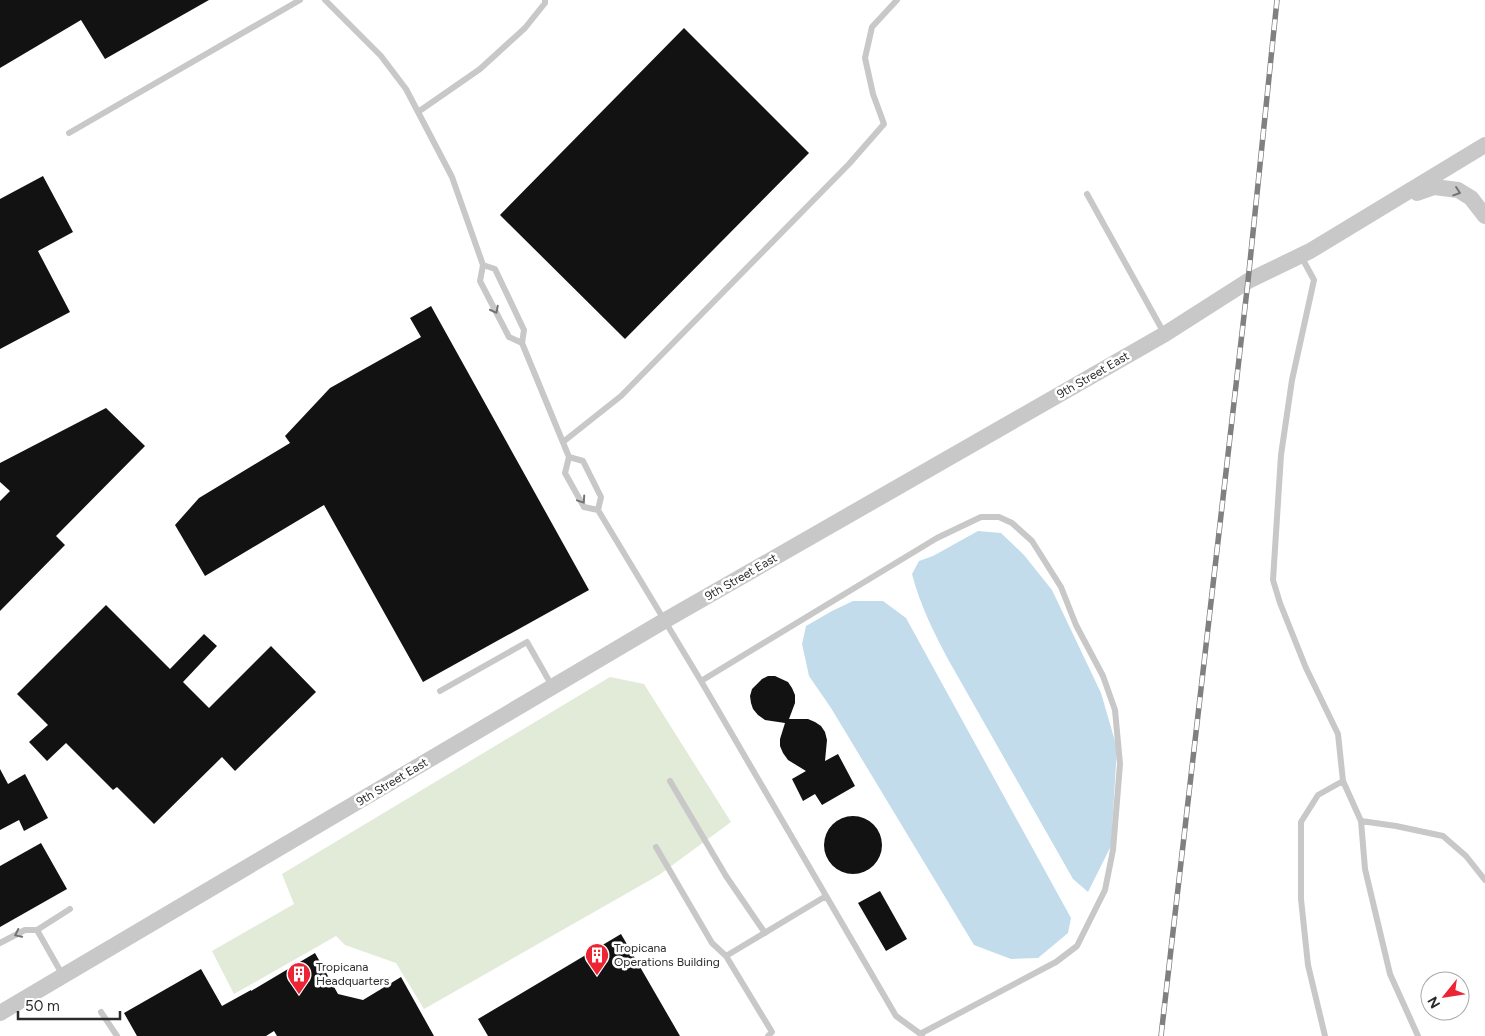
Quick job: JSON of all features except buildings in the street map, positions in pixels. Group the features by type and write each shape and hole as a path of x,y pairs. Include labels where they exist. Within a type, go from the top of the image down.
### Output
{"street":[{"name":"9th Street East","path":"0,1013 664,621 1165,334 1248,281 1301,256 1485,145"},
{"path":"1394,200 1434,187 1458,190 1471,198 1485,216"}],"lane":[{"path":"68,133 300,0"},
{"path":"325,0 381,56 406,89 452,177 483,265 480,281 509,337 522,343"},
{"path":"418,112 480,69 525,28 545,3 545,0"},
{"path":"563,442 621,396 849,164 884,124 873,94 865,58 872,27 898,0"},
{"path":"1087,194 1165,334"},
{"path":"1301,256 1314,280 1292,380 1281,455 1272,580 1306,668 1338,734 1344,781 1361,821 1365,869 1390,974 1418,1036"},
{"path":"483,265 495,269 524,330 522,343 569,457 566,473 584,507 598,510 701,681 896,1016 921,1035 1056,962 1077,946 1105,890 1113,850 1120,764 1115,710 1103,676 1076,625 1060,587 1032,541 1012,522 999,517 981,518 937,538 701,681"},
{"path":"569,457 583,461 602,497 598,510"},
{"path":"440,691 527,642 552,687"},
{"path":"670,781 726,876 765,933"},
{"path":"1325,1036 1308,965 1301,899 1301,822 1318,795 1344,781"},
{"path":"1361,821 1443,836 1466,856 1485,880"},
{"path":"656,847 712,943 726,956 772,1032 768,1036"},
{"path":"726,956 826,896"},
{"path":"0,943 25,930 37,930 70,909"},
{"path":"37,930 63,976"},
{"path":"101,1012 117,1036"}],"green space":[{"path":"610,677 644,684 731,822 659,875 424,1009 396,963 345,945 336,936 234,994 212,951 294,904 282,874"}],"water":[{"path":"978,531 1001,533 1024,555 1052,590 1101,693 1117,748 1111,846 1088,892 1073,879 949,661 928,619 915,585 912,574 919,561 933,556"},
{"path":"853,601 883,601 906,618 1071,918 1068,933 1038,958 1011,959 974,945 831,708 809,676 802,644 806,626"}],"railway":[{"path":"1161,1036 1248,281 1277,0"}],"place":[{"name":"Tropicana Operations Building","path":"597,976"},
{"name":"Tropicana Headquarters","path":"299,995"}]}
